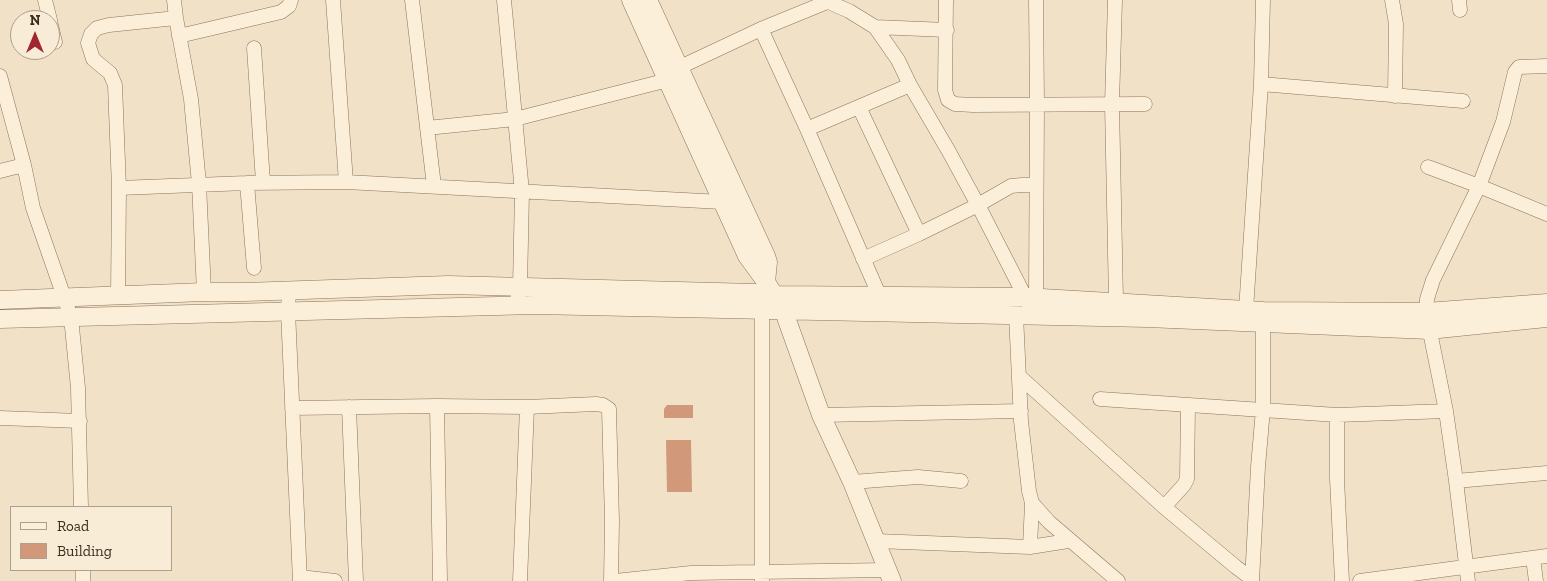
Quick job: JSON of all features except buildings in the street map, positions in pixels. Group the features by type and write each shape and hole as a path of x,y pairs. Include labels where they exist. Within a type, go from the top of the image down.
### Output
{"street":[{"path":"174,0 191,99 200,184 204,292"},
{"path":"179,36 281,12 289,6 291,0"},
{"path":"333,0 346,182"},
{"path":"412,0 434,186"},
{"path":"504,0 522,192 520,287 516,305"},
{"path":"615,581 691,577 889,576 852,482 821,415 775,295 766,256 673,74 631,0"},
{"path":"648,0 673,74 722,202 747,256 775,295"},
{"path":"946,0 945,90 948,100 955,104 1145,104"},
{"path":"1035,316 1031,297 1038,104 1036,0"},
{"path":"1115,0 1112,104 1116,301"},
{"path":"1252,580 1263,409 1257,315 1263,0"},
{"path":"1392,0 1396,24 1395,96"},
{"path":"427,128 515,119 673,74 761,29 825,1 847,6 875,27 898,60 910,85 1031,297"},
{"path":"118,296 119,188 116,85 110,73 93,59 88,42 90,34 97,28 176,18"},
{"path":"875,27 947,30"},
{"path":"761,29 880,296"},
{"path":"254,48 263,182"},
{"path":"1468,581 1446,411 1426,312 1427,299 1433,280 1479,186 1503,122 1515,72 1519,67 1547,66"},
{"path":"0,76 24,165 33,208 71,317 80,421 82,506"},
{"path":"1261,84 1463,101"},
{"path":"807,129 910,85"},
{"path":"859,107 920,234"},
{"path":"0,171 24,165"},
{"path":"1428,167 1547,214"},
{"path":"119,188 263,182 346,182 722,202"},
{"path":"246,183 254,268"},
{"path":"863,259 920,234 1011,186 1036,185"},
{"path":"0,300 448,285 755,293 1016,315 1147,318 1426,312 1547,303"},
{"path":"289,290 288,311 300,579 335,581"},
{"path":"761,576 762,309 775,295 1031,297 1116,301 1430,330 1547,318"},
{"path":"0,319 516,305 762,309"},
{"path":"1016,315 1021,412 1029,491 1032,503 1030,547"},
{"path":"1019,376 1164,507 1252,580"},
{"path":"1100,398 1337,415 1446,411"},
{"path":"292,408 527,407 603,404 608,409 610,415 611,581"},
{"path":"1164,507 1187,479 1188,405"},
{"path":"437,406 440,581"},
{"path":"349,407 356,581"},
{"path":"520,581 527,407"},
{"path":"821,415 1021,412"},
{"path":"1337,415 1337,479 1342,581"},
{"path":"0,418 80,421"},
{"path":"1456,481 1547,473"},
{"path":"852,482 918,477 961,481"},
{"path":"1032,503 1040,514 1068,541 1118,581"},
{"path":"876,541 1030,547 1068,541"},
{"path":"1360,581 1547,556"},
{"path":"1533,558 1536,581"}]}
